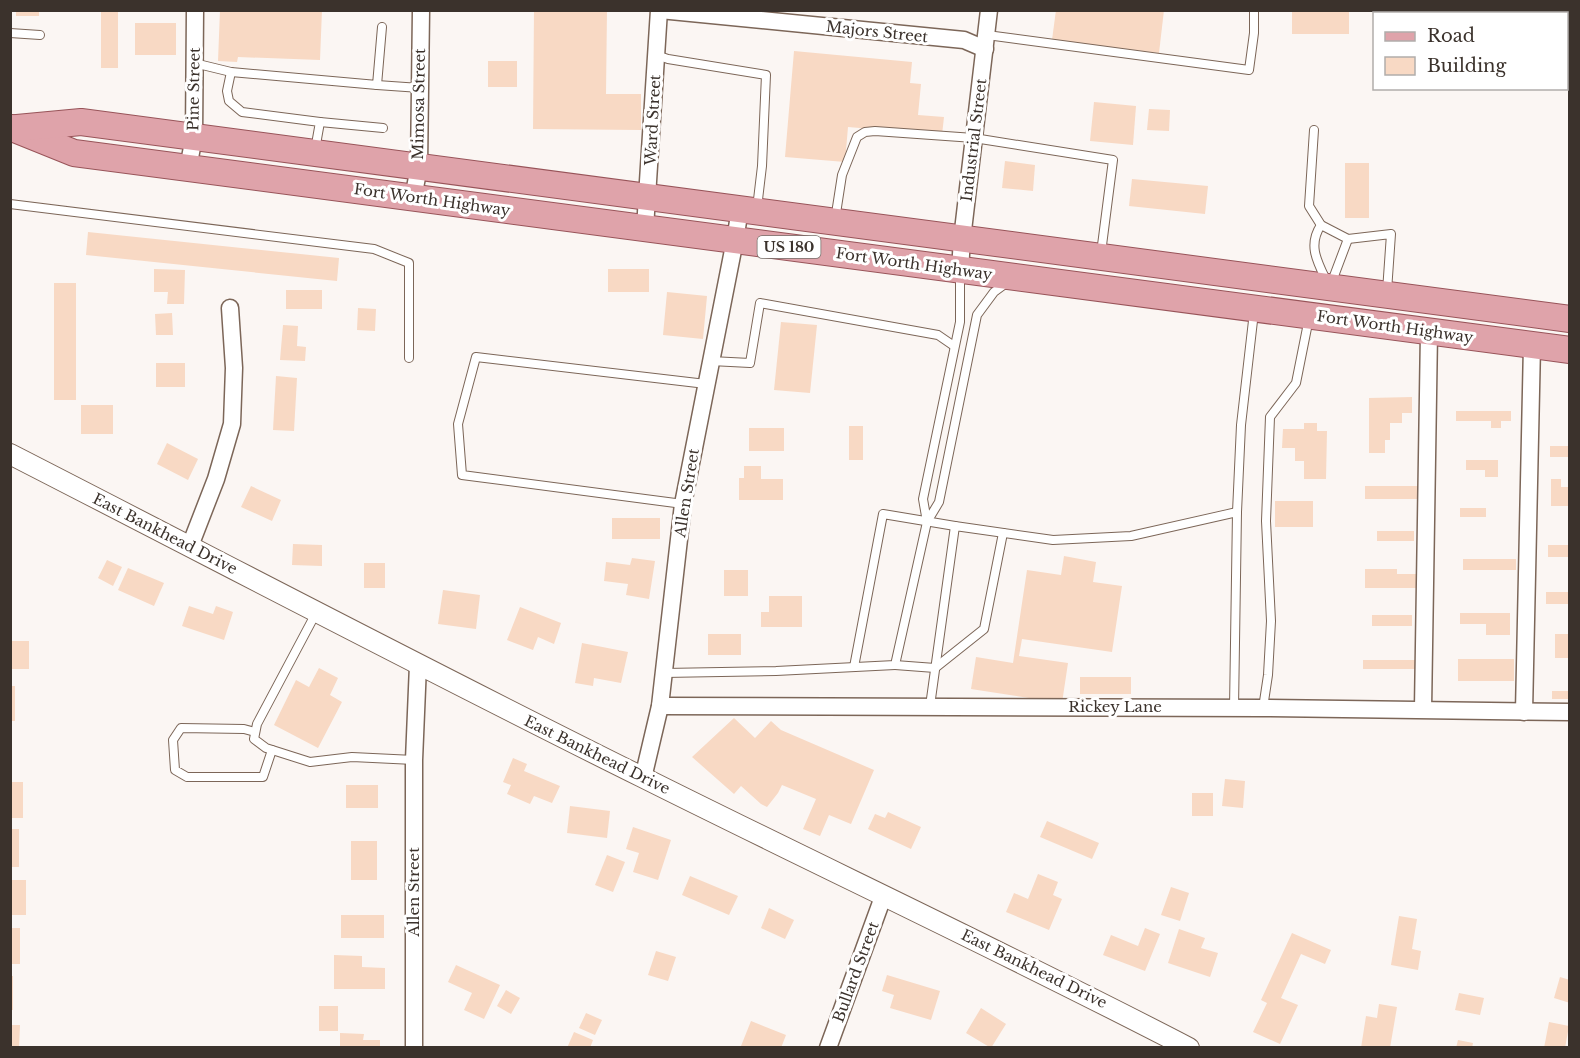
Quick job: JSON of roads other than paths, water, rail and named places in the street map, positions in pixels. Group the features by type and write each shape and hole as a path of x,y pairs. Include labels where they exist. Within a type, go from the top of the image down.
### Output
{"main road":[{"name":"Fort Worth Highway","path":"11,128 81,122 1569,319"},
{"name":"Fort Worth Highway","path":"11,128 74,153 1569,350"},
{"path":"1318,317 1329,287"}],"street":[{"name":"Pine Street","path":"188,168 194,137 195,10"},
{"name":"Mimosa Street","path":"413,198 419,167 421,10"},
{"name":"Majors Street","path":"659,10 986,42"},
{"name":"Ward Street","path":"645,228 659,10"},
{"name":"Industrial Street","path":"960,270 989,10"},
{"name":"Allen Street","path":"643,778 660,706 682,504 735,240 748,210"},
{"path":"190,546 216,479 232,424 234,368 230,308"},
{"path":"1423,709 1430,332"},
{"path":"1524,712 1532,345"},
{"name":"East Bankhead Drive","path":"10,454 418,665 1189,1047"},
{"name":"Allen Street","path":"414,1047 414,760 418,665"},
{"name":"Rickey Lane","path":"660,706 1423,709 1569,712"},
{"name":"Bullard Street","path":"828,1047 883,897"}],"lane":[{"path":"986,42 1249,70 1254,33 1254,10"},
{"path":"377,85 382,27"},
{"path":"10,33 40,34"},
{"path":"656,55 766,75 762,166 748,210"},
{"path":"194,63 231,72 420,88"},
{"path":"231,72 229,101 242,112 383,128"},
{"path":"314,153 320,122"},
{"path":"1314,130 1309,206 1321,225 1348,238 1391,234 1387,294"},
{"path":"835,222 842,175 857,137 861,134 875,131 974,138 1113,160 1101,257"},
{"path":"10,204 374,249 409,263 409,358"},
{"path":"1321,225 1314,236 1316,257 1329,287"},
{"path":"1329,287 1348,238"},
{"path":"927,522 923,499 960,322 960,270"},
{"path":"895,665 927,522 939,502 977,315 994,292 1014,278"},
{"path":"711,361 750,363 759,303 938,335 954,346"},
{"path":"1234,708 1237,512 1241,425 1254,309"},
{"path":"1263,708 1268,675 1271,621 1266,520 1270,417 1296,383 1318,317"},
{"path":"682,504 462,475 458,424 476,357 706,384"},
{"path":"854,667 883,514 1053,540 1131,536 1237,512"},
{"path":"930,706 955,526"},
{"path":"664,673 776,671 895,665 935,668 984,629 1003,533"},
{"path":"316,613 257,724 254,739 266,748 310,762 352,757 414,760"},
{"path":"255,732 244,729 181,728 173,740 175,770 187,777 262,777 272,750"}]}
